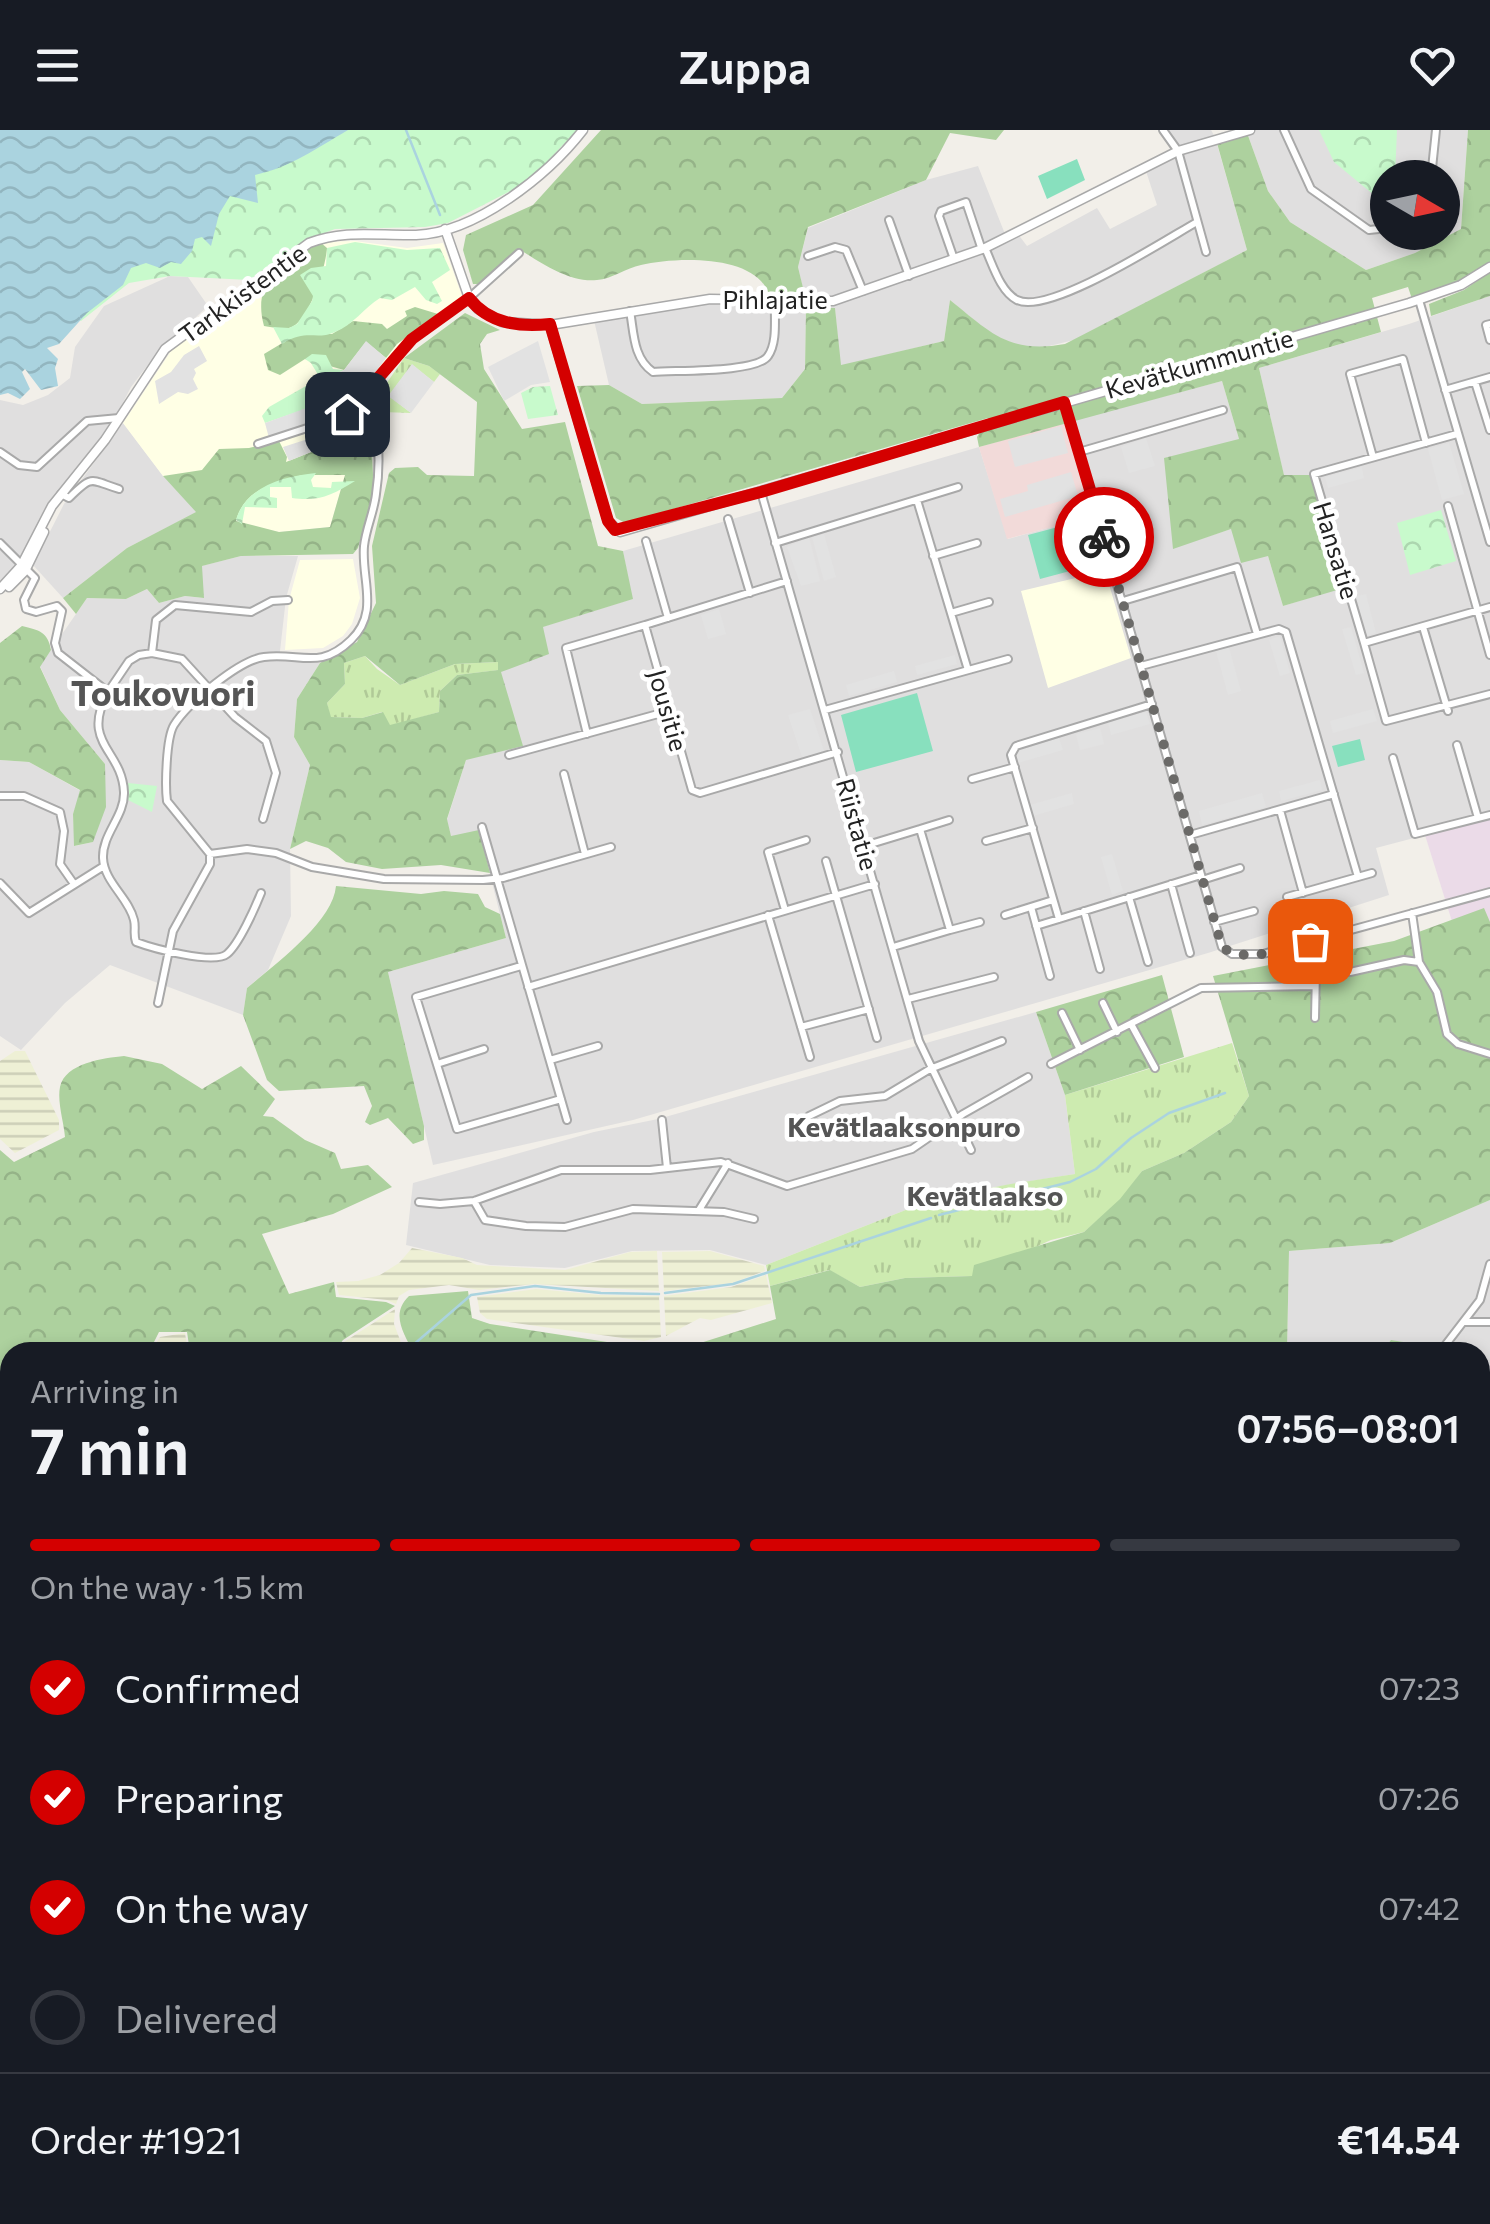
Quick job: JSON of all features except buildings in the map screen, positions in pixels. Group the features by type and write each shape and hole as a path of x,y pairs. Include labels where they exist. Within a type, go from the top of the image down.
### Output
{"street":[{"path":"469,298 445,230 531,184 583,130"},
{"path":"1163,130 1178,151 1206,252"},
{"name":"Pihlajatie","path":"469,298 497,321 521,325 710,299 832,300 983,249 1178,151 1250,130"},
{"path":"1284,130 1311,189 1370,230"},
{"path":"1433,160 1436,130"},
{"path":"954,260 939,216 944,210 966,202 983,249 1008,292 1035,304 1121,266 1198,222"},
{"path":"889,220 909,276"},
{"name":"Tarkkistentie","path":"0,591 23,570 59,497 165,349 309,244 345,233 412,235 445,230"},
{"path":"808,256 835,248 846,250 864,292"},
{"path":"258,444 341,417 364,398 412,339 469,298 519,252"},
{"name":"Kevätkummuntie","path":"550,324 608,521 615,530 761,492 1419,300 1461,286 1490,267"},
{"path":"1419,300 1490,542"},
{"path":"630,311 637,352 642,364 652,372 736,367 755,365 768,357 773,341 774,301"},
{"path":"1490,324 1486,325 1490,340"},
{"path":"1374,457 1350,374 1402,359 1426,442"},
{"path":"1445,390 1490,377"},
{"path":"1475,382 1490,430"},
{"path":"158,1003 179,916 210,864 210,854 170,808 166,792 174,725 240,664 269,656 305,660 328,656 355,637 362,626 369,601 364,552 377,491 376,415 364,398"},
{"path":"1064,402 1222,947 1232,954 1264,954 1490,892"},
{"path":"1079,452 1223,410"},
{"path":"0,452 19,465 37,467 87,421 119,418"},
{"name":"Hansatie","path":"1364,643 1314,474 1457,434"},
{"path":"59,497 68,498 86,482 102,480 118,489"},
{"path":"775,543 958,487"},
{"name":"Riistatie","path":"761,492 930,1069 971,1150"},
{"path":"917,500 968,670"},
{"path":"1448,506 1490,656"},
{"path":"728,519 750,593"},
{"path":"646,542 668,618"},
{"path":"933,556 977,543"},
{"path":"0,544 23,570 28,592 24,605 28,610 36,612 56,606 62,611 55,643 60,658 108,692"},
{"path":"1123,601 1237,567 1257,634"},
{"path":"587,734 566,648 786,581"},
{"path":"152,654 156,620 176,605 251,612 272,601 288,600"},
{"path":"950,613 989,602"},
{"path":"1490,607 1364,643 1386,721 1490,694"},
{"name":"Jousitie","path":"646,625 668,711 696,793 838,752"},
{"path":"1423,626 1447,708"},
{"path":"1141,666 1278,629 1286,632 1358,877"},
{"path":"261,893 227,954 214,960 136,942 134,916 104,866 104,850 124,796 120,776 98,732 98,712 129,661 138,655 152,654 182,659 234,717 266,740 276,772 263,820"},
{"path":"825,710 1008,659"},
{"path":"1059,920 1011,755 1016,746 1152,704"},
{"path":"509,755 668,711"},
{"path":"1457,745 1478,818"},
{"path":"1394,758 1415,834 1490,815"},
{"path":"972,779 1015,767"},
{"path":"564,774 585,854"},
{"path":"1190,836 1334,794"},
{"path":"0,796 24,796 60,812 64,831 60,864 74,884"},
{"path":"1280,810 1303,893"},
{"path":"864,846 948,820"},
{"path":"482,827 567,1120"},
{"path":"920,828 950,930"},
{"path":"986,841 1033,828"},
{"path":"785,910 768,852 806,840"},
{"path":"210,854 247,848 262,850 312,867 384,879 497,879 611,847"},
{"path":"826,861 877,1038"},
{"path":"0,884 28,913 104,866"},
{"path":"1036,926 1171,884 1240,868"},
{"path":"1286,898 1372,873"},
{"path":"528,987 875,884"},
{"path":"1171,884 1190,954"},
{"path":"1129,898 1148,962"},
{"path":"1005,914 1053,900"},
{"path":"1031,907 1050,976"},
{"path":"1214,922 1254,911"},
{"path":"1084,912 1100,969"},
{"path":"1412,913 1419,962 1437,992 1447,1034 1458,1044 1490,1054"},
{"path":"768,915 810,1058"},
{"path":"893,947 980,922"},
{"path":"1310,941 1316,967 1315,1018"},
{"path":"1316,967 1364,971 1404,960 1419,962"},
{"path":"522,966 416,997 457,1128 561,1099"},
{"path":"908,999 994,977"},
{"path":"1052,1064 1201,988 1315,986"},
{"path":"1103,1003 1117,1032"},
{"path":"801,1027 869,1009"},
{"path":"1062,1013 1080,1050"},
{"path":"1131,1024 1155,1068"},
{"path":"809,1116 840,1102 885,1096 930,1069 1002,1041"},
{"path":"550,1060 598,1046"},
{"path":"437,1064 484,1049"},
{"path":"419,1202 474,1201 561,1170 728,1164 787,1186 912,1149 1028,1077"},
{"path":"662,1120 668,1168"},
{"path":"699,1210 728,1164"},
{"path":"474,1201 485,1220 526,1226 565,1226 624,1210 699,1210 754,1220"},
{"path":"1448,1342 1480,1300 1490,1264"},
{"path":"1465,1322 1490,1322"}],"shaded area":[{"path":"1158,130 1211,130 1247,250 1074,340 1037,349 998,340 950,300 944,341 840,366 835,308 806,308 805,369 782,398 642,404 609,385 593,316 711,296 805,298 798,267 808,228 926,180 978,166 1005,234 1014,229 1027,246 1097,208 1110,229 1157,205 1144,165 1172,150"},
{"path":"1246,130 1468,130 1460,230 1460,160 1370,160 1370,250 1421,250 1415,253 1366,270 1290,222 1268,191"},
{"path":"355,241 407,248 443,243 462,296 421,328 364,411 330,527 279,532 242,524 163,476 123,423 175,345 320,242"},
{"path":"170,276 188,277 208,306 157,353 131,387 110,428 53,500 23,556 0,584 0,400 23,405 48,395 70,378 75,347 104,306"},
{"path":"1490,296 1490,818 1376,848 1389,895 1208,953 633,1120 433,1165 388,972 506,938 479,831 451,837 447,820 501,672 542,627 632,599 623,551 979,447 1008,539 1101,513 1074,420 1222,381 1239,439 1173,548 1231,529 1268,556 1283,606 1344,587 1284,476 1259,368"},
{"path":"366,341 386,358 356,398 336,401 330,377 344,370"},
{"path":"538,341 550,382 531,385 504,401 488,367"},
{"path":"199,346 207,361 194,369 198,389 188,394 178,392 159,404 155,381"},
{"path":"412,364 434,382 411,413 388,396"},
{"path":"312,406 317,419 269,438 265,423"},
{"path":"1074,420 1101,514 1007,539 979,447"},
{"path":"123,423 163,476 197,512 127,548 63,598 33,565 64,504"},
{"path":"1061,426 1068,453 1015,467 1008,441"},
{"path":"311,438 316,450 289,461 283,447"},
{"path":"1146,438 1155,466 1129,473 1121,447"},
{"path":"1449,443 1464,494 1442,500 1428,449"},
{"path":"1362,467 1364,478 1328,488 1325,477"},
{"path":"1071,472 1078,496 1005,517 1000,499 1028,491 1027,485"},
{"path":"1086,519 1100,571 1075,577 1061,525"},
{"path":"824,534 836,577 824,581 812,537"},
{"path":"809,537 820,581 801,586 787,547"},
{"path":"241,556 298,556 286,598 279,660 320,663 297,699 294,737 310,765 290,849 291,916 268,970 247,988 243,1015 110,965 65,1003 21,1050 0,1036 0,760 29,762 81,791 73,814 75,846 93,842 105,764 60,710 40,666 87,598 126,599 147,589 159,603 185,596 203,598 201,566"},
{"path":"353,559 360,598 352,624 343,636 323,648 285,650 289,600 300,560"},
{"path":"1105,571 1131,658 1048,688 1021,591"},
{"path":"1366,594 1376,633 1367,636 1356,596"},
{"path":"719,609 726,634 708,639 701,615"},
{"path":"1351,627 1364,673 1356,675 1342,629"},
{"path":"1280,636 1290,673 1280,676 1269,640"},
{"path":"1228,644 1241,691 1228,695 1215,647"},
{"path":"955,655 957,664 917,675 915,666"},
{"path":"894,671 897,682 849,696 846,685"},
{"path":"810,709 824,751 802,757 788,715"},
{"path":"1373,709 1377,721 1333,733 1330,721"},
{"path":"1146,712 1150,724 1111,735 1108,722"},
{"path":"1100,728 1104,744 1080,750 1076,734"},
{"path":"1059,738 1063,750 1018,763 1015,751"},
{"path":"1320,780 1322,790 1281,801 1279,791"},
{"path":"1072,793 1074,804 1033,816 1030,805"},
{"path":"1262,793 1266,807 1202,825 1199,811"},
{"path":"1490,818 1490,1026 1485,1027 1425,835"},
{"path":"1112,854 1123,891 1112,895 1101,857"},
{"path":"1036,1012 1065,1095 1075,1174 989,1188 973,1198 945,1205 926,1202 766,1265 710,1250 632,1251 565,1268 490,1265 406,1245 413,1183 594,1132 658,1119"},
{"path":"15,1051 25,1051 59,1120 59,1130 15,1153 0,1139 0,1061"},
{"path":"1490,1200 1490,1342 1287,1342 1289,1251 1390,1243"},
{"path":"412,1248 477,1265 565,1270 630,1252 657,1251 659,1291 534,1284 479,1290 449,1285 409,1290 399,1296 396,1304 339,1295 336,1282 380,1275 399,1263"},
{"path":"710,1251 764,1266 765,1271 732,1283 664,1291 662,1252"},
{"path":"766,1275 772,1303 711,1320 700,1318 666,1336 664,1296 731,1287"},
{"path":"536,1289 659,1296 661,1337 644,1341 487,1319 480,1313 477,1297"},
{"path":"395,1309 394,1324 401,1342 344,1342"},
{"path":"185,1333 186,1342 157,1342 160,1337"}],"green space":[{"path":"0,130 577,130 528,182 448,223 335,229 306,240 249,280 170,276 129,283 81,321 0,263"},
{"path":"601,130 1004,130 996,140 950,133 926,180 808,227 798,267 804,292 768,292 747,271 712,261 673,260 587,280 556,271 519,249 479,284 473,284 463,250 466,235 533,205"},
{"path":"1246,130 1268,191 1290,222 1366,270 1421,250 1460,250 1468,130 1490,130 1490,262 1459,285 1412,299 1408,287 1372,298 1381,332 1259,368 1284,475 1311,475 1344,588 1283,606 1268,556 1241,563 1231,529 1173,549 1164,458 1239,439 1222,381 979,447 977,437 988,418 625,523 616,518 577,386 609,385 642,404 782,398 805,369 806,307 835,308 841,365 944,341 950,300 990,331 1015,343 1065,344 1247,250 1215,136"},
{"path":"1319,130 1397,130 1396,160 1370,160 1370,192 1334,162"},
{"path":"1077,159 1085,180 1047,199 1038,176"},
{"path":"320,242 327,248 323,268 303,316 289,328 264,326 262,296 267,284 283,266"},
{"path":"355,242 407,250 440,248 450,270 432,282 442,301 437,304 426,300 415,287 392,300 380,298 335,332 298,337 282,344 273,327 297,324 312,301 313,296 300,275 311,268 326,266 327,248"},
{"path":"1490,272 1490,296 1431,316 1429,304 1464,290"},
{"path":"415,307 438,314 397,344 386,358 366,342 344,370 305,359 280,375 268,370 264,354 299,333 332,334 353,321 382,324 387,329 407,316 405,311"},
{"path":"465,313 500,330 487,334 480,344 484,369 522,429 565,422 598,546 623,551 633,599 543,627 549,654 501,672 523,746 466,760 447,819 451,836 479,830 490,873 441,865 382,869 346,862 328,848 306,841 290,849 310,765 294,737 297,699 320,663 357,642 376,603 372,546 389,473 395,468 418,467 427,475 474,476 477,402 429,366 404,358","holes":["365,656 400,685 455,664 498,662 498,670 457,675 440,691 439,712 390,725 383,712 362,718 331,717 327,703 345,684 344,663"]},
{"path":"312,354 326,355 333,369 344,370 327,378 337,413 317,419 312,407 265,423 262,416 269,407 320,378 305,359"},
{"path":"404,358 440,374 434,382 412,365 389,396 411,413 382,412 386,384"},
{"path":"550,386 558,415 528,419 521,393 533,387"},
{"path":"364,411 370,414 374,494 353,554 241,556 202,566 204,598 185,596 159,603 147,589 126,599 87,598 76,614 63,598 127,548 196,512 163,476 202,470 219,449 279,441 286,462 316,450 313,444 328,439 336,449 346,447 351,436 346,418","holes":["303,475 345,475 330,527 279,532 236,521 246,501 272,484"]},
{"path":"316,473 311,480 313,487 331,488 332,482 355,481 332,494 310,499 292,498 291,487 270,487 270,497 277,498 277,508 245,507 242,524 236,520 248,499 267,485"},
{"path":"1441,510 1456,561 1410,575 1397,523"},
{"path":"1058,527 1070,571 1040,579 1028,535"},
{"path":"22,626 48,639 51,650 40,667 60,710 105,764 106,807 93,842 74,846 73,814 80,790 29,762 0,760 0,643"},
{"path":"365,656 400,685 455,664 498,662 499,670 457,675 440,691 439,712 390,726 382,712 362,718 330,717 327,703 345,684 344,663"},
{"path":"917,693 933,751 856,772 841,715"},
{"path":"1360,739 1365,760 1338,767 1332,746"},
{"path":"128,783 157,786 152,812 128,800"},
{"path":"336,886 421,894 478,894 485,907 500,914 506,938 388,972 424,1126 424,1140 413,1144 388,1118 370,1125 365,1122 372,1106 364,1086 279,1091 267,1080 243,1015 247,988 314,928 325,914"},
{"path":"1484,908 1490,922 1490,1200 1390,1243 1289,1251 1287,1342 704,1342 776,1319 770,1286 830,1270 860,1287 905,1278 972,1276 974,1265 1084,1232 1120,1199 1142,1171 1184,1153 1231,1122 1249,1096 1213,976 1394,941"},
{"path":"1162,975 1184,1057 1065,1095 1036,1012"},
{"path":"1232,1043 1249,1096 1231,1122 1184,1153 1142,1171 1121,1200 1084,1232 1051,1240 972,1276 905,1278 860,1287 829,1270 770,1286 766,1265 926,1202 956,1202 995,1187 1075,1174 1065,1095"},
{"path":"124,1056 162,1064 202,1089 241,1066 275,1099 263,1116 273,1117 305,1140 335,1153 341,1169 368,1165 392,1187 333,1214 262,1234 289,1294 334,1282 336,1297 395,1306 342,1342 188,1342 187,1332 159,1332 154,1342 0,1342 0,1150 14,1162 65,1137 59,1099 63,1079 77,1067"},
{"path":"468,1291 472,1318 607,1342 408,1342 400,1324 400,1310 409,1296"}],"water":[{"path":"0,130 348,130 292,162 255,175 258,203 230,196 219,214 211,246 202,237 195,239 192,251 181,264 171,262 160,268 146,263 131,268 123,285 87,313 59,344 47,348 58,359 58,386 41,390 25,369 22,372 30,389 20,399 8,393 0,395"}],"waterway":[{"path":"406,130 440,215"},
{"path":"939,1215 1070,1182 1096,1169 1131,1138 1169,1113 1225,1093"},
{"path":"665,1293 733,1284 931,1218"},
{"path":"417,1342 471,1295 535,1286 659,1294"}],"way so far":[{"path":"1104,537 1222,947 1232,954 1264,954 1310,941"}],"district":[{"name":"Toukovuori","path":"163,691"},
{"name":"Kevätlaaksonpuro","path":"904,1126"},
{"name":"Kevätlaakso","path":"985,1195"}],"route":[{"path":"347,414 412,339 469,298 497,321 550,324 608,521 620,532 1064,402 1104,537"}]}
